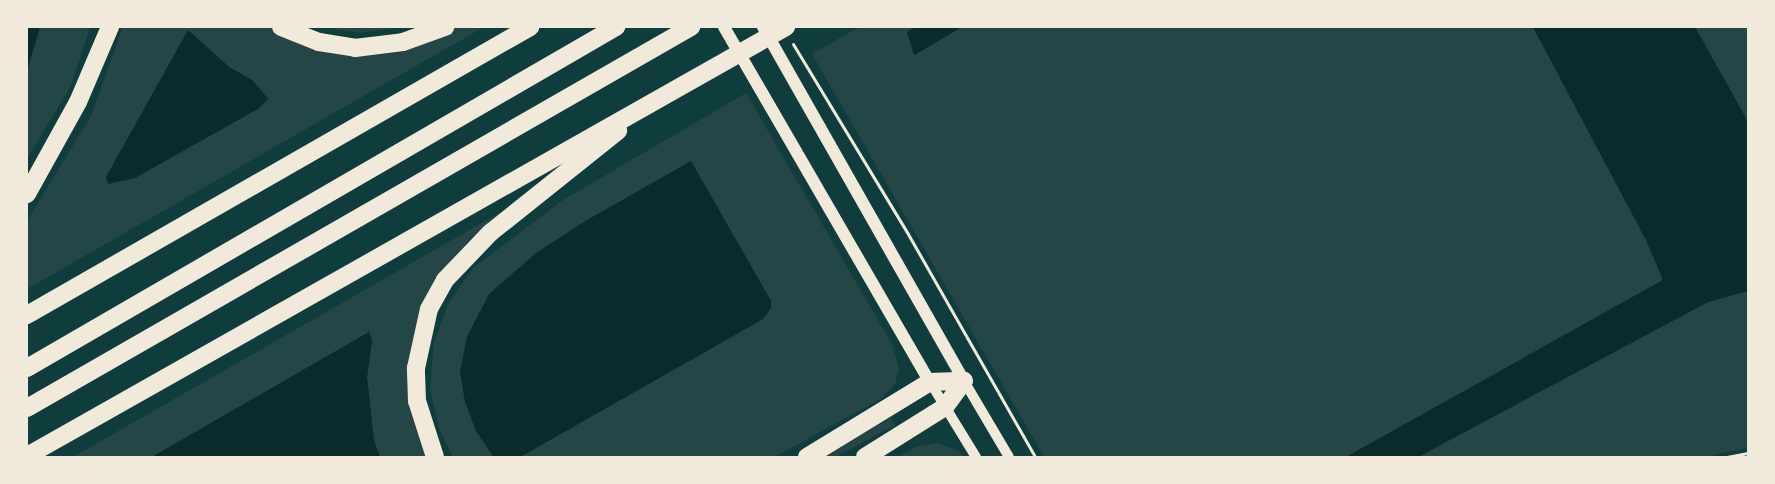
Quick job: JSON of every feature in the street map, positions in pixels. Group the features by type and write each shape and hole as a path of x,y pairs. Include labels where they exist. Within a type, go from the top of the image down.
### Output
{"highway":[{"path":"27,194 78,102 110,27"},
{"path":"281,27 319,42 355,48 403,42 445,27"},
{"path":"27,315 530,27"},
{"path":"27,368 616,27"},
{"path":"27,408 691,27"},
{"path":"27,456 659,99 788,32"},
{"path":"435,457 417,401 416,368 429,309 445,280 489,233 659,99"},
{"path":"807,457 930,382 964,381"},
{"path":"865,457 945,407 964,381"}],"main road":[{"path":"724,27 930,382"},
{"path":"763,27 964,381"}],"street":[{"path":"964,381 1009,457"},
{"path":"930,382 976,457"}],"path":[{"path":"788,32 817,86 914,244 1035,457"},
{"path":"1726,457 1748,453"}],"shaded area":[{"path":"27,27 40,27 27,71"},
{"path":"40,27 90,27 71,86 27,159 27,71"},
{"path":"123,27 272,27 296,42 335,54 361,55 453,27 484,27 27,289 27,221 91,116","holes":["188,30 229,67 252,80 268,98 258,109 157,89"]},
{"path":"323,27 402,27 360,33"},
{"path":"859,27 915,27 907,32 915,55 962,27 1533,27 1646,240 1663,280 1346,457 1044,457 812,54"},
{"path":"915,27 962,27 914,55 907,32"},
{"path":"1533,27 1695,27 1748,122 1748,291 1708,302 1418,457 1346,457 1663,280 1646,240"},
{"path":"1695,27 1748,27 1748,122 1730,89"},
{"path":"188,30 229,67 252,80 268,99 258,109 135,178 108,184 106,177"},
{"path":"746,93 892,344 899,369 895,384 881,399 774,457 520,457 763,319 771,308 771,301 690,161 489,295 467,337 495,457 453,457 439,428 430,389 434,343 448,304 473,268 563,200"},
{"path":"691,161 771,301 771,308 763,319 520,457 493,456 476,431 465,402 460,372 467,337 489,294 536,253 587,220"},
{"path":"513,205 469,240 442,273 419,313 407,384 413,418 428,457 380,457 374,441 367,377 372,340 369,332 152,457 73,457"},
{"path":"1737,291 1748,291 1748,448 1703,457 1418,457 1708,302"},
{"path":"369,332 372,340 367,377 374,441 380,457 152,457"},
{"path":"891,418 895,425 836,457 820,457"},
{"path":"936,443 957,450 964,457 898,457 915,447"}]}
